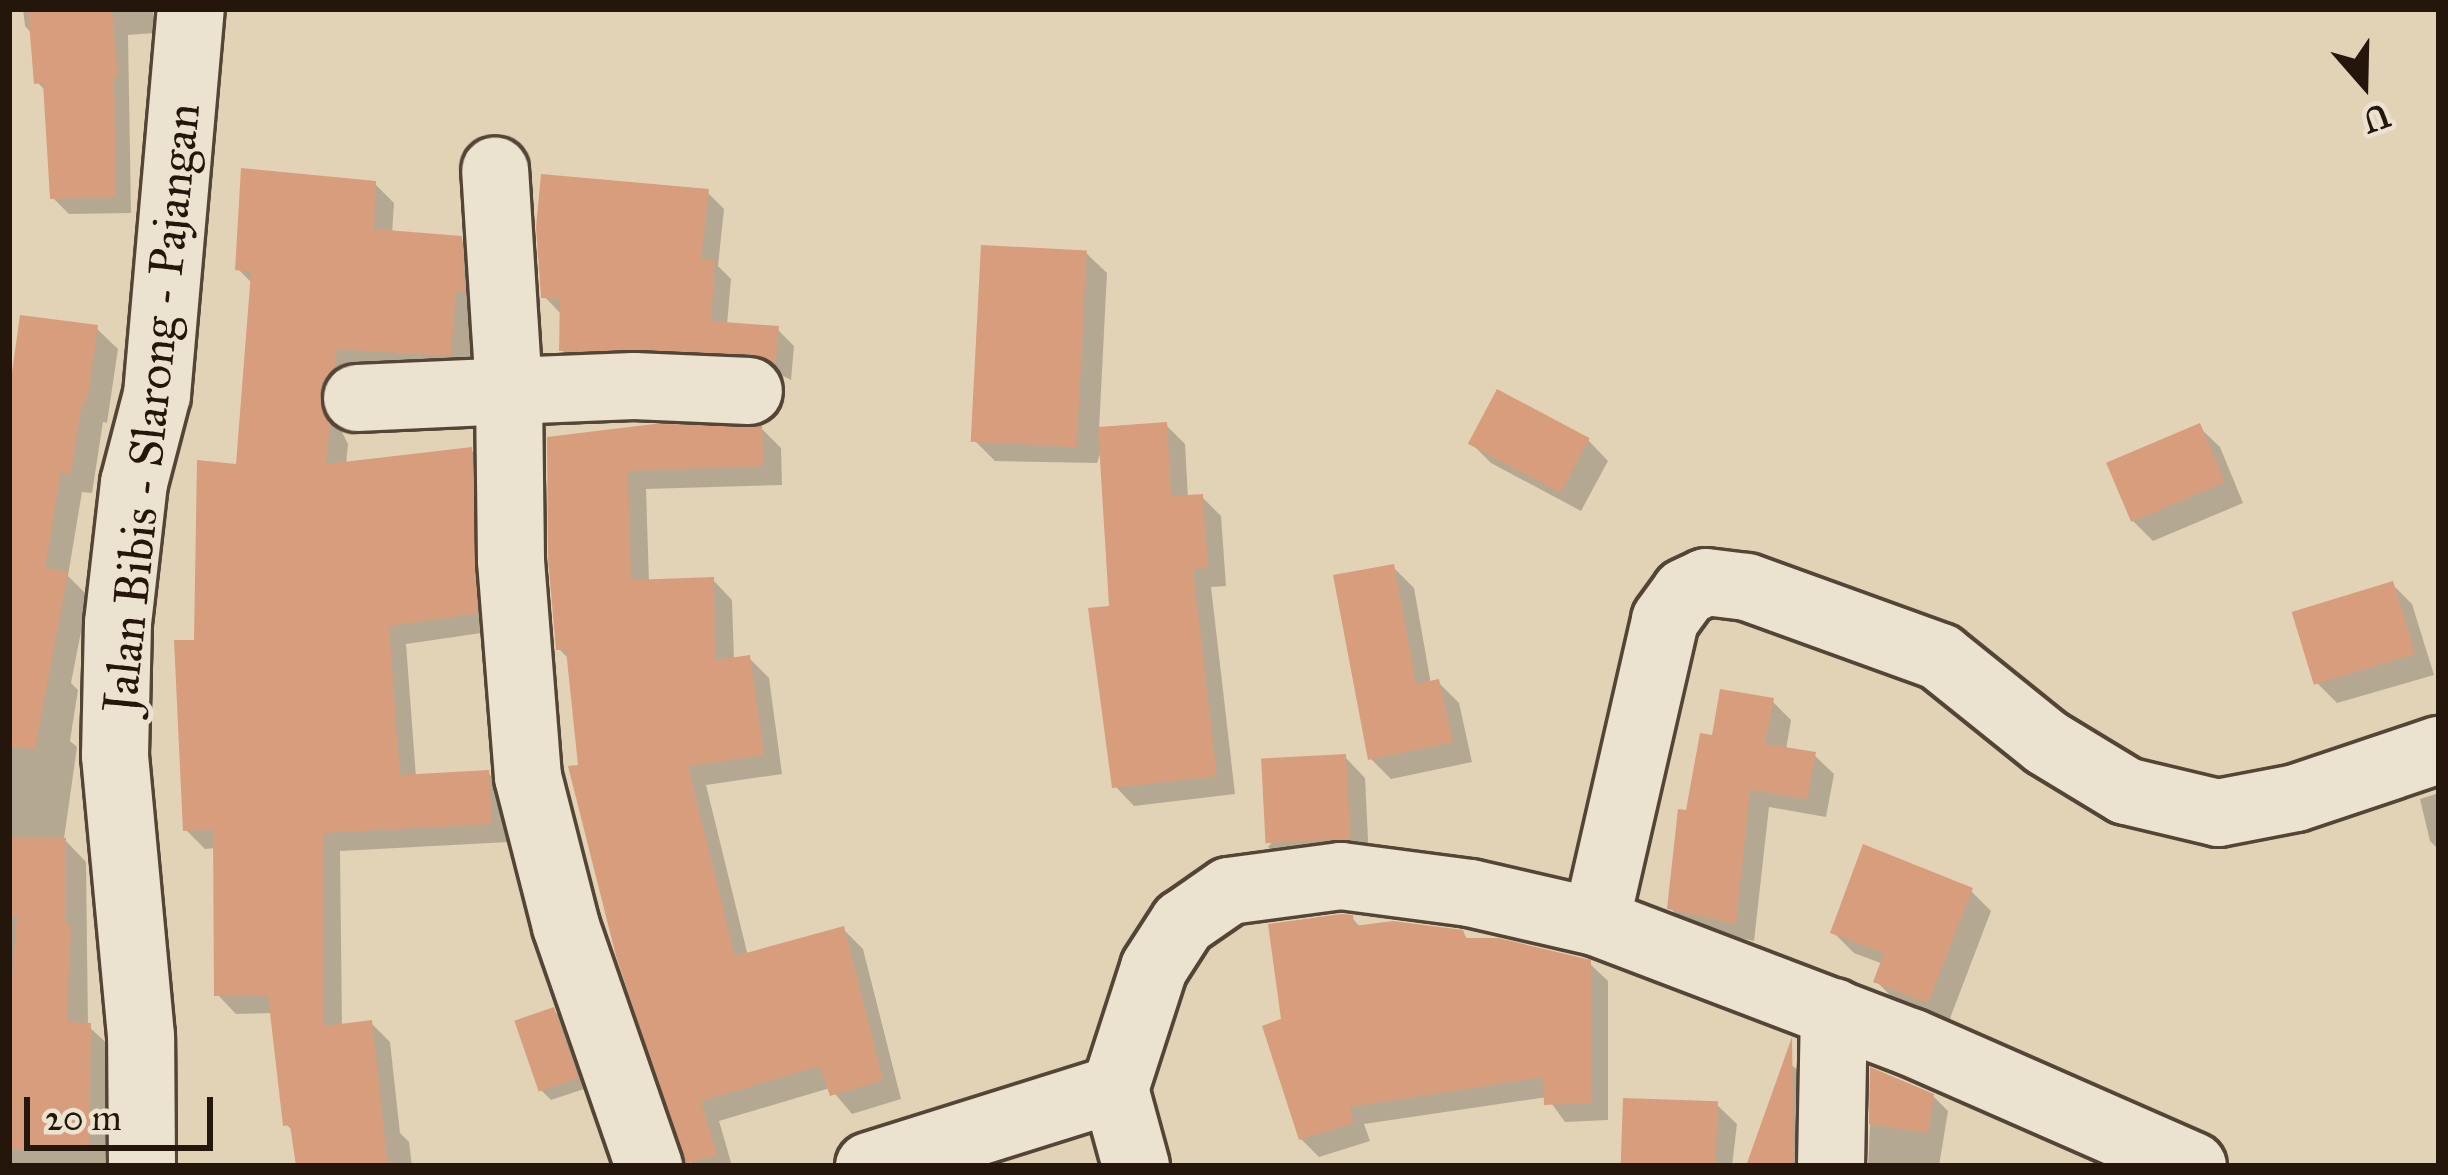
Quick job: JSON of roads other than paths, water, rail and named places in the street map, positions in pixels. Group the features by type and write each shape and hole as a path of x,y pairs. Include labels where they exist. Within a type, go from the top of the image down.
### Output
{"street":[{"name":"Jalan Bibis - Slarong - Pajangan","path":"142,1166 143,1068 116,755 118,623 134,482 157,394 191,9"},
{"path":"495,170 509,391 511,560 528,777 566,926 649,1166"},
{"path":"357,398 634,386 749,391"},
{"path":"1596,922 1665,620 1685,592 1706,582 1747,587 1940,657 2047,743 2126,791 2218,814 2296,798 2439,750"},
{"path":"1136,1166 1115,1090 1154,968 1183,923 1229,891 1341,876 1470,893 1596,922 1834,1012 2193,1166"},
{"path":"1831,1166 1834,1012"},
{"path":"869,1166 1115,1090"}]}
